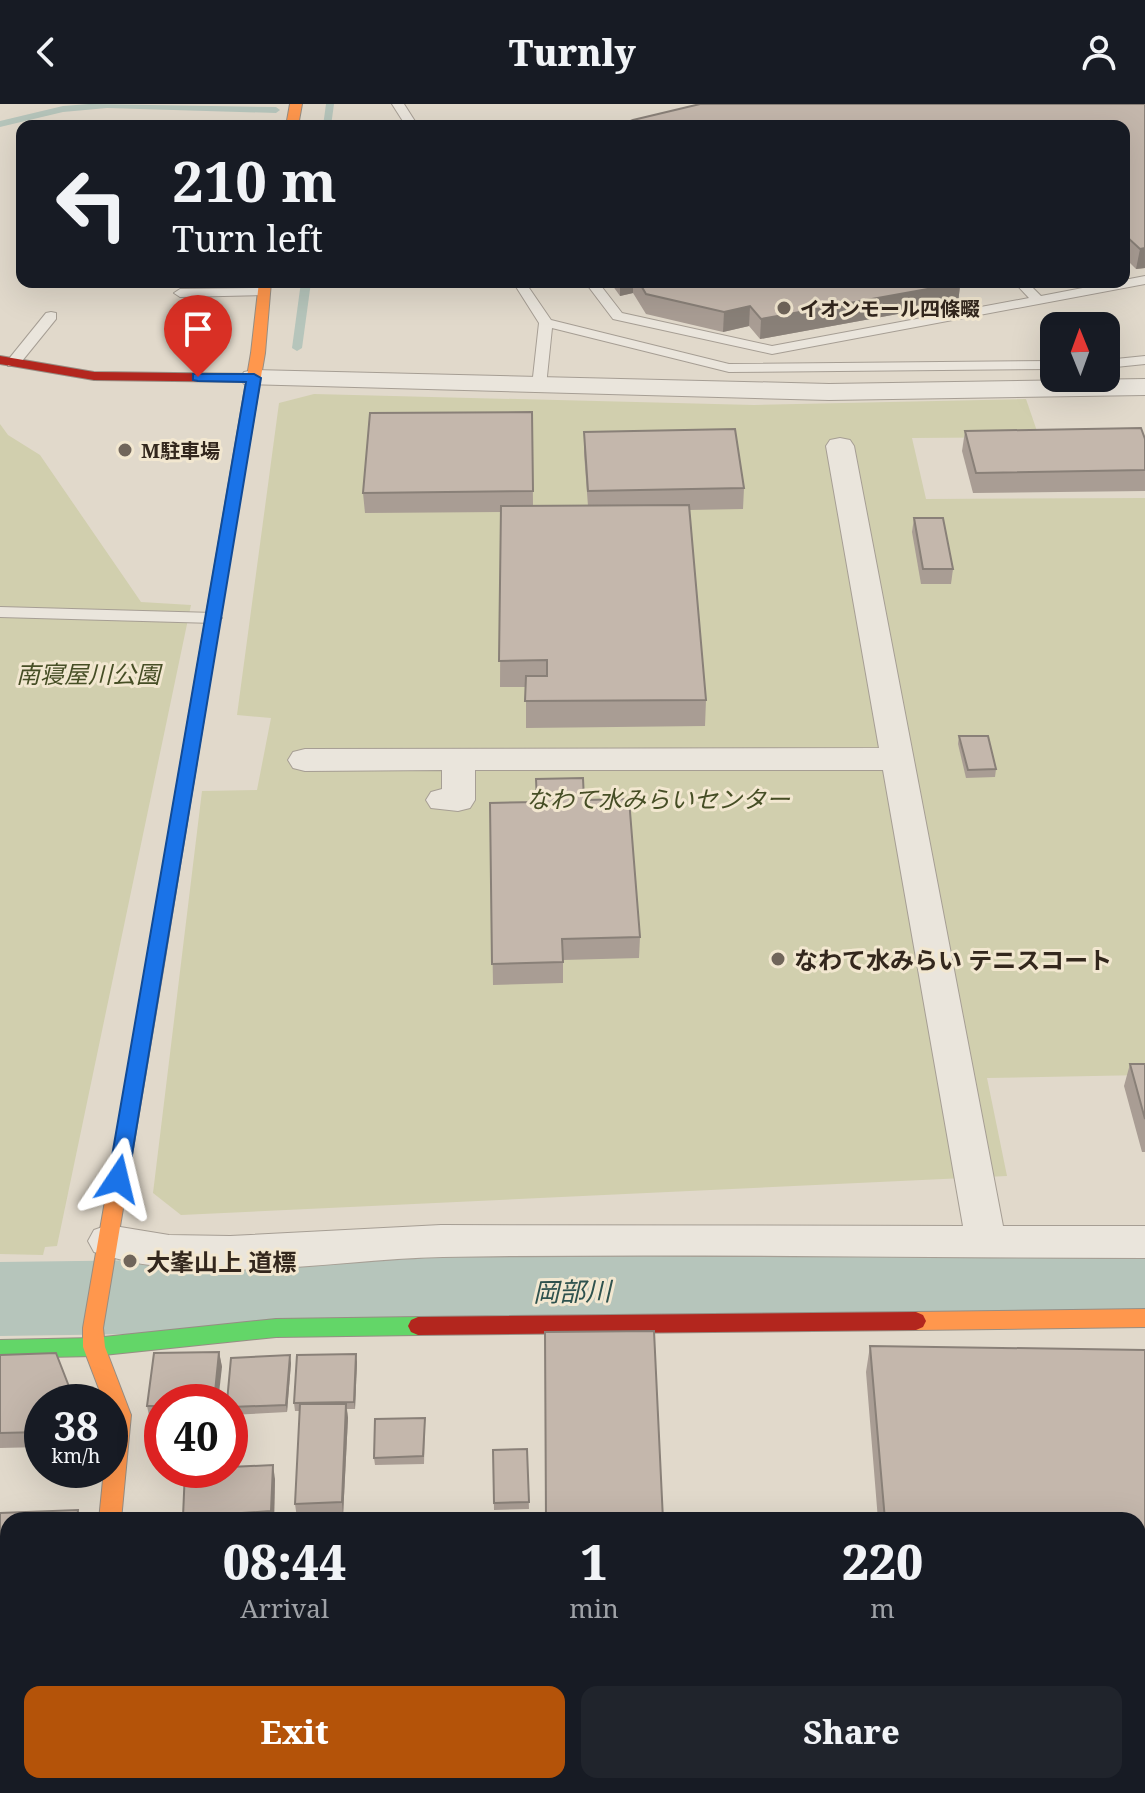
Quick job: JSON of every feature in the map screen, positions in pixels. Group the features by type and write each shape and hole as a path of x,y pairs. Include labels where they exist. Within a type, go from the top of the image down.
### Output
{"street":[{"path":"111,1512 120,1415 94,1347 93,1328 254,378 264,288"},
{"path":"6,361 95,374 539,386 829,392 1145,387"},
{"path":"840,446 986,1243"},
{"path":"305,760 897,759"},
{"path":"443,800 458,800 459,760"},
{"path":"105,1255 441,1241 1145,1242"},
{"path":"0,1349 94,1347 276,1328 1145,1318"}],"lane":[{"path":"180,293 250,288"},
{"path":"523,288 546,323 539,386"},
{"path":"596,288 618,316 772,350 1102,288"},
{"path":"1026,288 1038,300"},
{"path":"6,361 51,316"},
{"path":"546,323 729,368 1040,365"},
{"path":"1120,363 1145,360"},
{"path":"0,612 214,618"}],"green space":[{"name":"なわて水みらいセンター","path":"314,394 754,405 1026,399 1039,437 912,438 926,499 1145,498 1145,1075 987,1078 1007,1176 181,1215 153,1193 202,791 257,790 271,718 237,715 279,403"},
{"name":"南寝屋川公園","path":"0,424 8,435 40,455 141,602 191,605 57,1246 45,1247 43,1255 0,1254"}],"building":[{"path":"700,104 1145,104 1145,248 1140,249 1130,240 1130,120 633,120"},
{"path":"642,288 933,288 761,319 750,306 724,312 646,294"},
{"path":"532,412 533,491 363,493 370,413"},
{"path":"1141,428 1145,439 1145,470 976,473 965,431"},
{"path":"735,429 744,488 588,491 584,432"},
{"path":"689,505 706,700 525,701 526,676 547,676 547,660 499,661 501,506"},
{"path":"914,518 943,518 953,569 923,569"},
{"path":"959,736 988,736 996,769 968,770"},
{"path":"583,778 584,800 629,799 640,937 562,939 563,962 492,964 490,803 537,802 536,779"},
{"path":"1130,1064 1145,1064 1145,1119"},
{"path":"654,1331 663,1512 546,1512 545,1332"},
{"path":"870,1346 1145,1350 1145,1512 884,1512"},
{"path":"219,1352 216,1384 150,1384 154,1353"},
{"path":"56,1353 68,1384 24,1384 24,1432 0,1433 0,1355"},
{"path":"356,1354 354,1402 294,1403 297,1355"},
{"path":"290,1355 286,1405 248,1406 248,1384 229,1384 231,1358"},
{"path":"300,1404 346,1404 342,1502 295,1504"},
{"path":"425,1418 423,1456 374,1458 375,1419"},
{"path":"527,1449 529,1502 494,1503 493,1450"},
{"path":"273,1465 271,1511 183,1512 184,1488 248,1488 248,1466"},
{"path":"78,1510 78,1512 26,1512"}],"waterway":[{"path":"328,120 330,104"},
{"path":"17,120 63,109 107,105 276,110"},
{"path":"0,124 16,120"},
{"path":"297,348 305,288"},
{"name":"岡部川","path":"0,1299 1145,1283"}],"traffic: fast":[{"path":"155,964 224,552"},
{"path":"0,1349 94,1347 276,1328 418,1326"}],"traffic: slow":[{"path":"293,120 296,104"},
{"path":"224,552 258,353 264,288"},
{"path":"111,1512 120,1415 94,1347 93,1328 155,964"},
{"path":"916,1321 1145,1318"}],"traffic: jam":[{"path":"0,360 94,376 254,378"},
{"path":"418,1326 916,1321"}],"place":[{"name":"イオンモール四條畷","path":"784,308"},
{"name":"M駐車場","path":"125,450"},
{"name":"なわて水みらい テニスコート","path":"778,959"},
{"name":"大峯山上 道標","path":"130,1261"}],"route":[{"path":"118,1179 254,378 198,377"}]}
